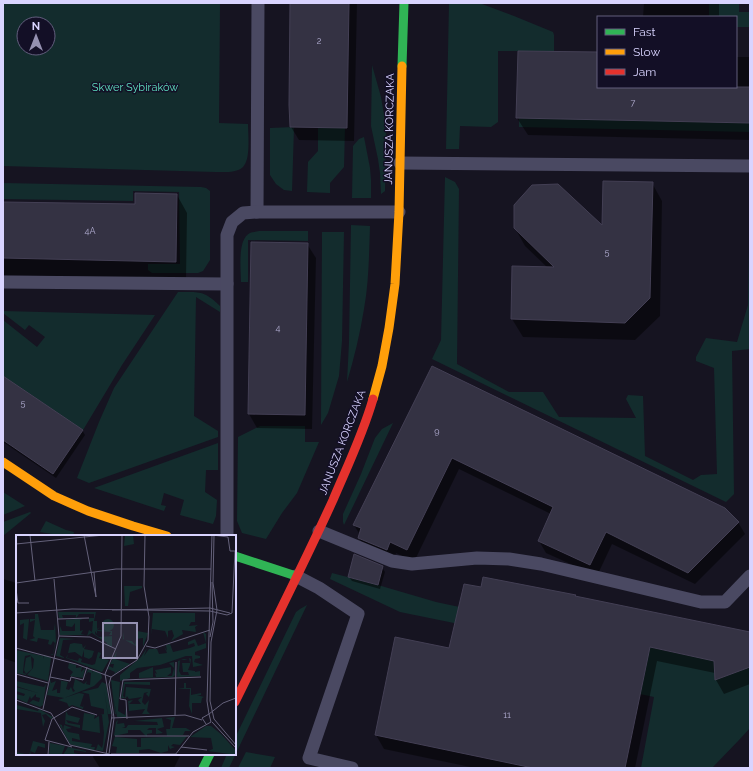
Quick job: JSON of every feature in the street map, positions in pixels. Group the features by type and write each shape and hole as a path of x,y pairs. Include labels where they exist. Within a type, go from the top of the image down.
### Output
{"street":[{"name":"JANUSZA KORCZAKA","path":"236,700 319,531 347,468 369,413 382,366 395,284 399,212 404,3"},
{"path":"3,462 54,496 88,511 164,535"},
{"path":"236,556 296,576"},
{"path":"203,768 210,755"}],"lane":[{"path":"257,212 258,3"},
{"path":"400,163 750,166"},
{"path":"227,535 227,235 232,222 243,213 257,212 399,212"},
{"path":"3,282 227,284"},
{"path":"319,531 392,562 412,564 477,558 509,559 541,564 701,602 725,602 750,576"},
{"path":"296,576 319,588 358,614 309,758 352,768"}],"green space":[{"name":"Skwer Sybiraków","path":"3,3 250,3 220,4 219,123 248,124 248,147 246,163 243,167 230,172 3,166"},
{"path":"449,3 482,4 553,32 554,35 554,51 498,51 498,122 491,127 460,126 459,149 446,149"},
{"path":"709,3 739,3 739,12 750,12 750,27 737,27 737,16 709,16"},
{"path":"372,65 381,97 386,127 385,191 381,194 378,159 371,126"},
{"path":"519,118 750,123 750,132 519,127"},
{"path":"294,127 292,191 284,190 276,184 270,175 270,128"},
{"path":"318,128 345,128 344,167 330,183 330,193 307,192 308,162 318,151"},
{"path":"364,137 370,168 371,198 352,198 353,146 359,139"},
{"path":"445,177 455,182 459,189 457,364 509,392 543,392 559,417 636,418 626,399 628,395 643,396 645,456 693,480 701,475 717,474 714,368 696,361 696,357 706,338 737,342 748,305 750,190 750,349 732,351 734,494 726,502 432,359 441,340"},
{"path":"3,183 206,188 210,191 210,260 203,271 198,273 152,273 148,270 148,264 180,264 179,192 133,191 133,201 3,199"},
{"path":"351,225 370,226 366,299 359,337 347,382 349,342"},
{"path":"259,231 308,231 308,241 248,240 248,282 241,282 240,263 243,242 246,236 250,233"},
{"path":"322,232 344,232 342,341 339,376 328,413 321,425"},
{"path":"178,292 201,293 210,297 220,306 220,312 196,297 194,416 218,431 218,437 89,483 77,478 114,388"},
{"path":"3,311 155,315 122,365 83,430 3,376 3,320 37,347 45,337 29,325 25,330 3,313"},
{"path":"393,423 344,525 343,514 375,438 382,429"},
{"path":"260,426 305,426 305,442 319,442 297,493 282,513 266,539 242,533 237,521 238,437"},
{"path":"218,443 218,470 206,470 205,492 217,500 216,516 213,524 180,515 184,500 164,493 161,505 166,506 164,511 94,488"},
{"path":"3,492 25,506 3,515"},
{"path":"30,512 31,513 3,536 3,522"},
{"path":"46,521 74,532 73,535 52,535 40,532"},
{"path":"332,573 436,602 700,658 714,657 715,680 750,667 750,728 712,768 641,768 654,697 640,694 508,634 400,612 330,579"},
{"path":"307,605 236,753 236,736 296,612"},
{"path":"246,752 275,757 270,768 238,768"},
{"path":"227,755 235,755 229,768 221,768"}],"building":[{"path":"290,3 349,3 347,128 290,127"},
{"path":"518,51 597,52 597,88 750,87 750,123 516,118"},
{"path":"603,181 653,182 650,298 625,323 511,319 512,266 554,267 514,228 514,205 532,185 558,184 602,225"},
{"path":"135,193 177,194 176,262 3,258 3,202 135,204"},
{"path":"251,242 308,243 305,415 248,414"},
{"path":"432,366 725,508 739,522 688,573 606,532 590,565 538,541 553,507 452,458 407,550 390,542 387,550 358,538 361,528 353,525"},
{"path":"3,376 83,430 53,474 3,440"},
{"path":"354,554 383,566 378,585 348,577"},
{"path":"483,577 750,632 750,667 715,680 714,661 650,647 625,768 533,768 375,735 395,637 449,648 464,584 481,587"}],"traffic: fast":[{"path":"402,66 404,3"},
{"path":"236,556 296,576"},
{"path":"203,768 210,755"}],"traffic: slow":[{"path":"373,399 382,366 395,284 399,212 402,66"},
{"path":"3,462 54,496 88,511 164,535"}],"traffic: jam":[{"path":"236,700 333,500 360,438 373,399"}]}
